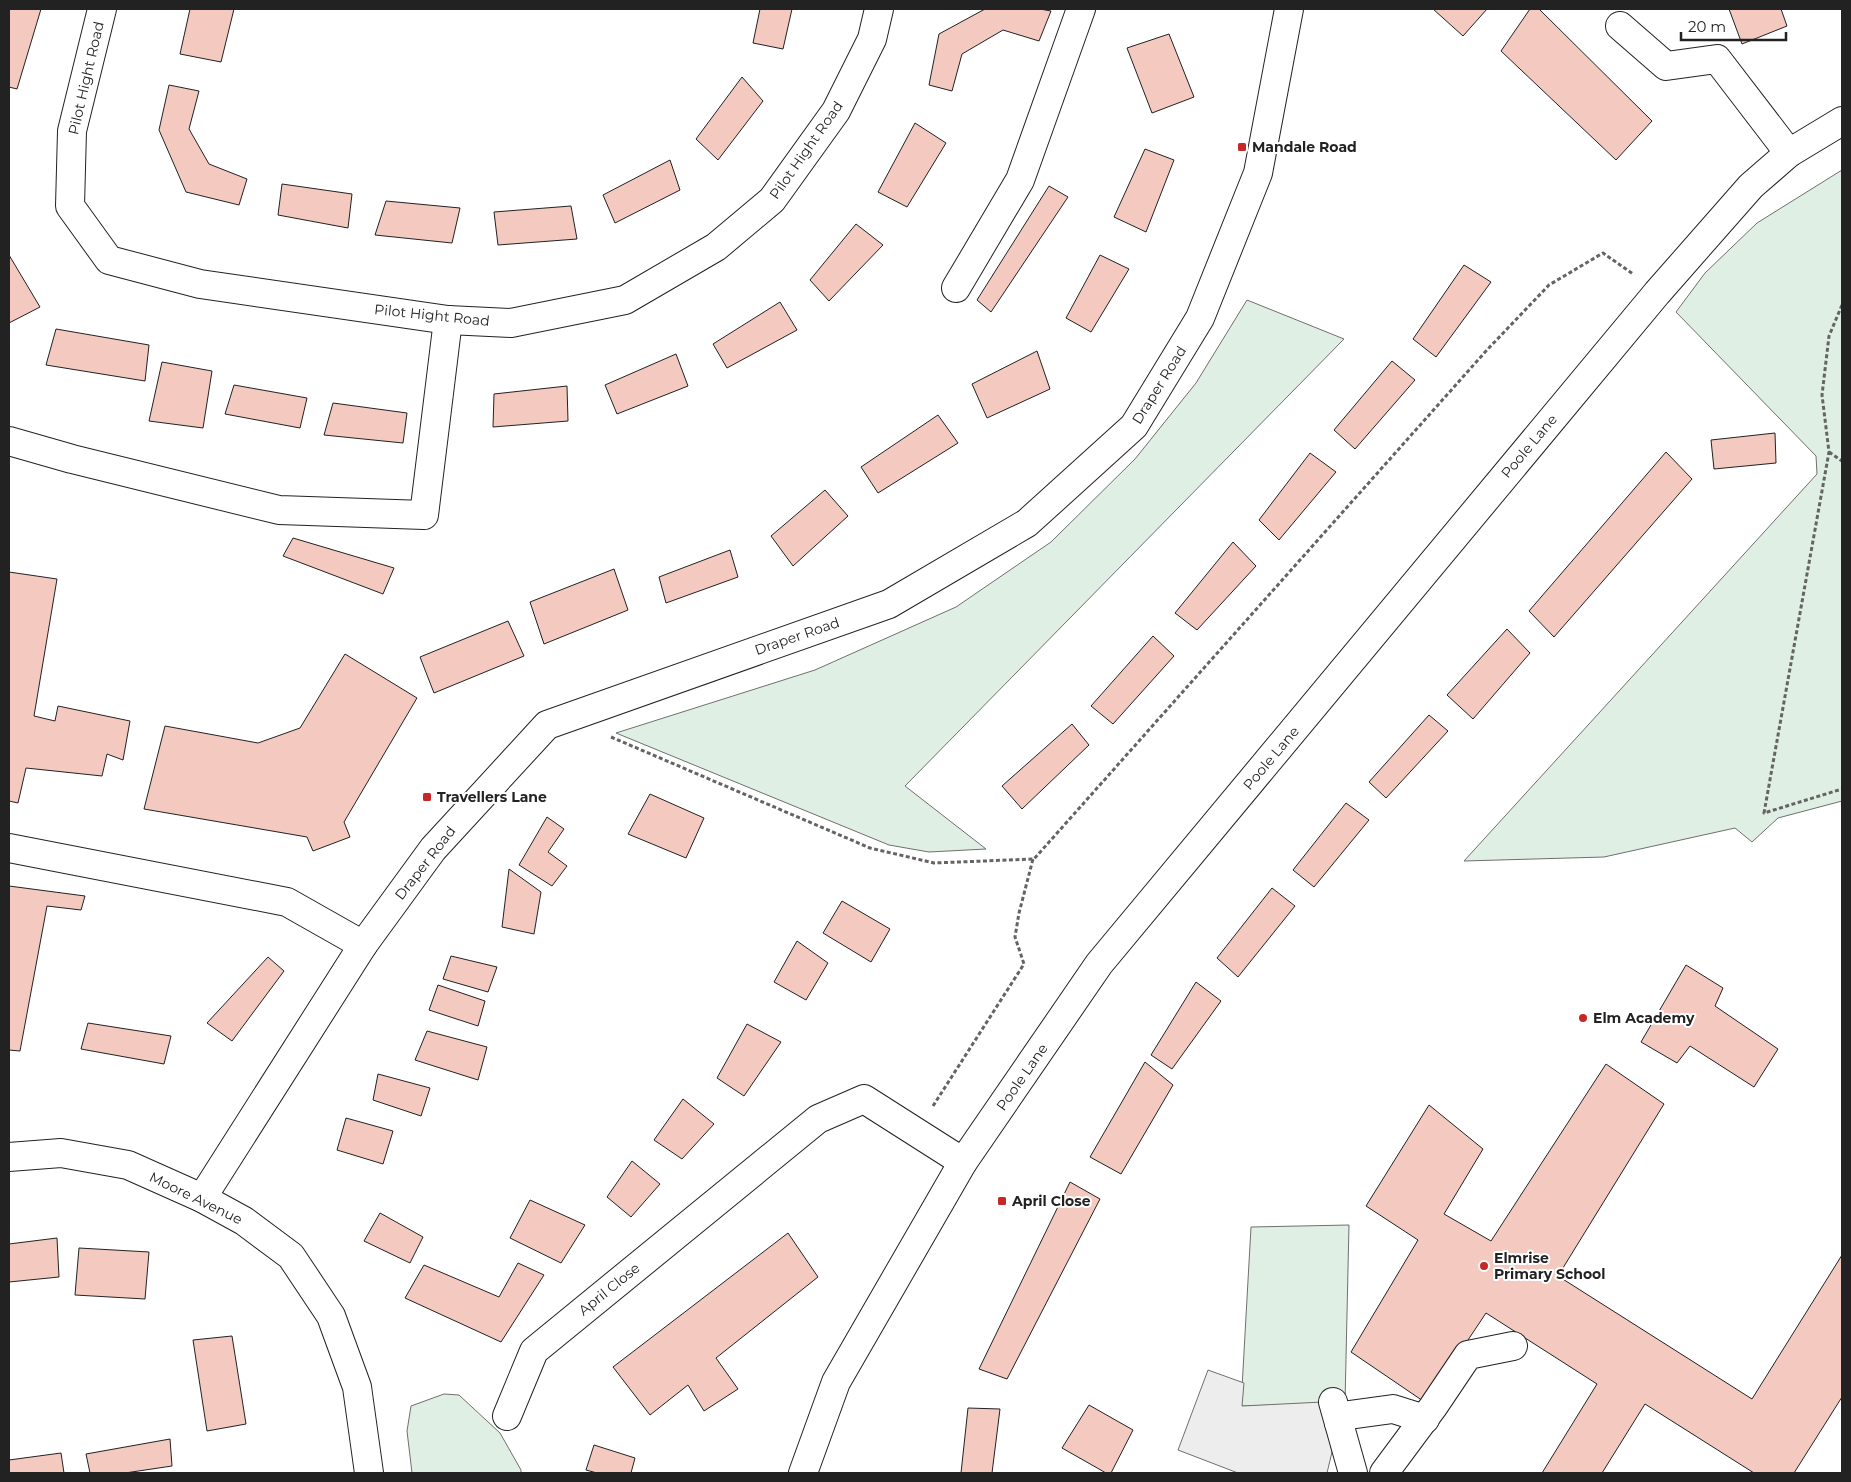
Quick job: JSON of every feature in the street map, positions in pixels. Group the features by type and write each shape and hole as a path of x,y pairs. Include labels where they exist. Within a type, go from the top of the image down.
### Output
{"street":[{"name":"Pilot Hight Road","path":"102,9 72,131 70,206 109,260 200,284 448,320 511,323 625,300 716,247 772,200 836,112 872,39 879,9"},
{"path":"956,288 1020,180 1081,9"},
{"name":"Draper Road","path":"202,1198 363,945 432,849 547,725 888,604 1027,523 1134,426 1200,318 1258,173 1290,9"},
{"path":"1620,26 1666,66 1717,59 1789,153"},
{"name":"Poole Lane","path":"803,1473 836,1382 963,1162 1099,964 1657,293 1751,186 1789,153 1842,121"},
{"path":"9,441 72,460 279,510 424,516 448,320"},
{"path":"9,848 287,902 363,945"},
{"name":"April Close","path":"507,1416 534,1351 818,1119 864,1098 963,1162"},
{"name":"Moore Avenue","path":"9,1157 61,1153 128,1165 202,1198 244,1221 291,1256 331,1316 357,1387 369,1473"},
{"path":"1384,1473 1425,1419 1468,1355 1513,1346"},
{"path":"1353,1473 1336,1413 1348,1415 1393,1409 1425,1419"}],"path":[{"path":"916,1132 1024,964 1015,937 1018,913 1034,859 1486,351 1549,284 1603,253 1657,293"},
{"path":"1842,305 1829,336 1822,395 1828,452 1764,813 1842,789"},
{"path":"1828,452 1842,461"},
{"path":"589,710 601,733 870,848 934,863 1034,859"}],"green space":[{"path":"1842,170 1842,801 1778,818 1752,842 1735,828 1604,857 1464,861 1817,474 1816,456 1676,312 1705,273 1757,223"},
{"path":"1247,300 1344,339 905,786 986,849 929,852 889,845 616,733 815,670 956,607 1051,542 1135,459 1196,383"},
{"path":"1349,1225 1345,1403 1241,1406 1251,1227"},
{"path":"444,1394 459,1395 500,1433 521,1473 412,1473 407,1431 411,1406"}],"shaded area":[{"path":"1208,1370 1244,1383 1242,1406 1323,1402 1332,1452 1327,1473 1238,1473 1178,1450"}],"building":[{"path":"9,9 41,9 17,89 9,87"},
{"path":"190,9 234,9 221,62 180,54"},
{"path":"760,9 792,9 783,49 753,43"},
{"path":"985,9 1040,9 1051,11 1039,41 1003,30 962,54 952,91 929,85 939,34"},
{"path":"1433,9 1487,9 1463,36"},
{"path":"1530,9 1539,9 1652,121 1616,160 1501,51"},
{"path":"1729,9 1781,9 1787,26 1742,44"},
{"path":"1169,34 1194,97 1152,113 1127,48"},
{"path":"742,77 763,101 718,160 696,139"},
{"path":"169,85 199,91 189,129 209,164 247,179 239,205 186,192 159,130"},
{"path":"915,123 946,143 907,207 878,192"},
{"path":"1145,149 1174,160 1146,232 1114,217"},
{"path":"670,160 680,190 615,223 603,195"},
{"path":"282,184 352,194 348,228 278,215"},
{"path":"1049,186 1068,197 991,312 977,300"},
{"path":"386,201 460,208 452,243 375,235"},
{"path":"571,206 577,239 498,245 494,212"},
{"path":"856,224 883,245 829,301 810,280"},
{"path":"9,255 40,307 9,323"},
{"path":"1100,255 1129,269 1091,332 1066,318"},
{"path":"1464,265 1491,282 1436,357 1413,339"},
{"path":"780,302 797,330 727,368 713,344"},
{"path":"56,329 149,345 145,381 46,365"},
{"path":"1037,351 1050,389 987,418 972,384"},
{"path":"676,354 688,386 617,414 605,385"},
{"path":"1392,361 1415,380 1355,449 1334,430"},
{"path":"162,362 212,371 203,428 149,421"},
{"path":"234,385 307,398 300,428 225,414"},
{"path":"567,386 568,421 493,427 494,394"},
{"path":"333,403 407,413 403,443 324,435"},
{"path":"938,415 958,443 878,493 861,467"},
{"path":"1775,433 1776,463 1714,469 1711,440"},
{"path":"1666,452 1692,479 1554,637 1529,611"},
{"path":"1310,453 1336,472 1279,540 1259,520"},
{"path":"825,490 848,516 793,566 771,536"},
{"path":"293,538 394,568 383,594 283,556"},
{"path":"1233,542 1256,566 1197,630 1175,613"},
{"path":"730,550 738,577 666,603 659,577"},
{"path":"614,569 628,610 544,644 530,602"},
{"path":"9,572 57,579 34,716 55,721 58,706 130,721 123,760 107,754 102,776 26,768 18,803 9,801"},
{"path":"508,621 524,656 434,693 420,657"},
{"path":"1507,629 1530,653 1473,719 1447,695"},
{"path":"1153,636 1174,656 1113,724 1091,706"},
{"path":"345,654 417,698 344,822 350,837 313,851 307,837 144,809 165,726 258,743 300,728"},
{"path":"1429,715 1448,731 1386,798 1369,782"},
{"path":"1072,724 1089,745 1022,809 1002,786"},
{"path":"650,794 704,818 686,858 628,834"},
{"path":"1346,803 1369,820 1314,887 1293,870"},
{"path":"547,817 564,829 548,852 567,866 552,886 519,865"},
{"path":"509,869 541,892 534,934 502,927"},
{"path":"9,886 85,896 81,910 47,906 20,1051 9,1050"},
{"path":"1272,888 1295,906 1238,977 1217,958"},
{"path":"842,901 890,929 871,962 823,933"},
{"path":"797,941 828,963 806,1000 774,982"},
{"path":"451,956 497,967 488,992 443,979"},
{"path":"268,957 284,971 232,1041 207,1023"},
{"path":"1686,965 1723,988 1715,1006 1778,1049 1754,1087 1690,1046 1677,1063 1641,1042"},
{"path":"1196,982 1221,1001 1172,1069 1151,1055"},
{"path":"438,985 485,1001 478,1026 429,1010"},
{"path":"88,1023 171,1036 164,1064 81,1049"},
{"path":"747,1024 781,1042 744,1096 717,1078"},
{"path":"427,1031 487,1047 478,1080 415,1060"},
{"path":"1145,1062 1173,1085 1121,1174 1090,1157"},
{"name":"Elmrise Primary School","path":"1606,1064 1664,1104 1558,1276 1752,1399 1842,1255 1842,1397 1794,1473 1754,1473 1645,1404 1602,1473 1542,1473 1597,1384 1486,1313 1426,1403 1351,1352 1418,1240 1366,1206 1429,1105 1483,1149 1444,1214 1491,1241"},
{"path":"378,1074 430,1088 421,1116 373,1100"},
{"path":"683,1099 714,1124 682,1159 654,1140"},
{"path":"346,1118 393,1131 383,1164 337,1150"},
{"path":"632,1161 660,1184 631,1217 607,1197"},
{"path":"1070,1182 1100,1199 1007,1379 979,1369"},
{"path":"530,1200 585,1225 561,1263 510,1238"},
{"path":"380,1213 423,1237 410,1263 364,1241"},
{"path":"788,1233 818,1277 716,1358 738,1389 704,1411 688,1385 650,1415 613,1367"},
{"path":"57,1238 59,1277 9,1282 9,1244"},
{"path":"79,1248 149,1252 145,1299 75,1295"},
{"path":"518,1263 544,1275 501,1342 405,1298 424,1265 499,1297"},
{"path":"232,1336 246,1424 207,1431 193,1340"},
{"path":"1089,1405 1133,1430 1111,1473 1106,1473 1062,1448"},
{"path":"968,1408 1000,1409 992,1473 961,1473"},
{"path":"170,1439 172,1466 125,1473 90,1473 86,1454"},
{"path":"594,1445 635,1458 631,1473 597,1473 586,1470"},
{"path":"61,1453 64,1473 9,1473 9,1460"}],"place":[{"name":"Mandale Road","path":"1242,147"},
{"name":"Travellers Lane","path":"427,797"},
{"name":"Elm Academy","path":"1583,1018"},
{"name":"April Close","path":"1002,1201"},
{"name":"Elmrise Primary School","path":"1484,1266"}]}
